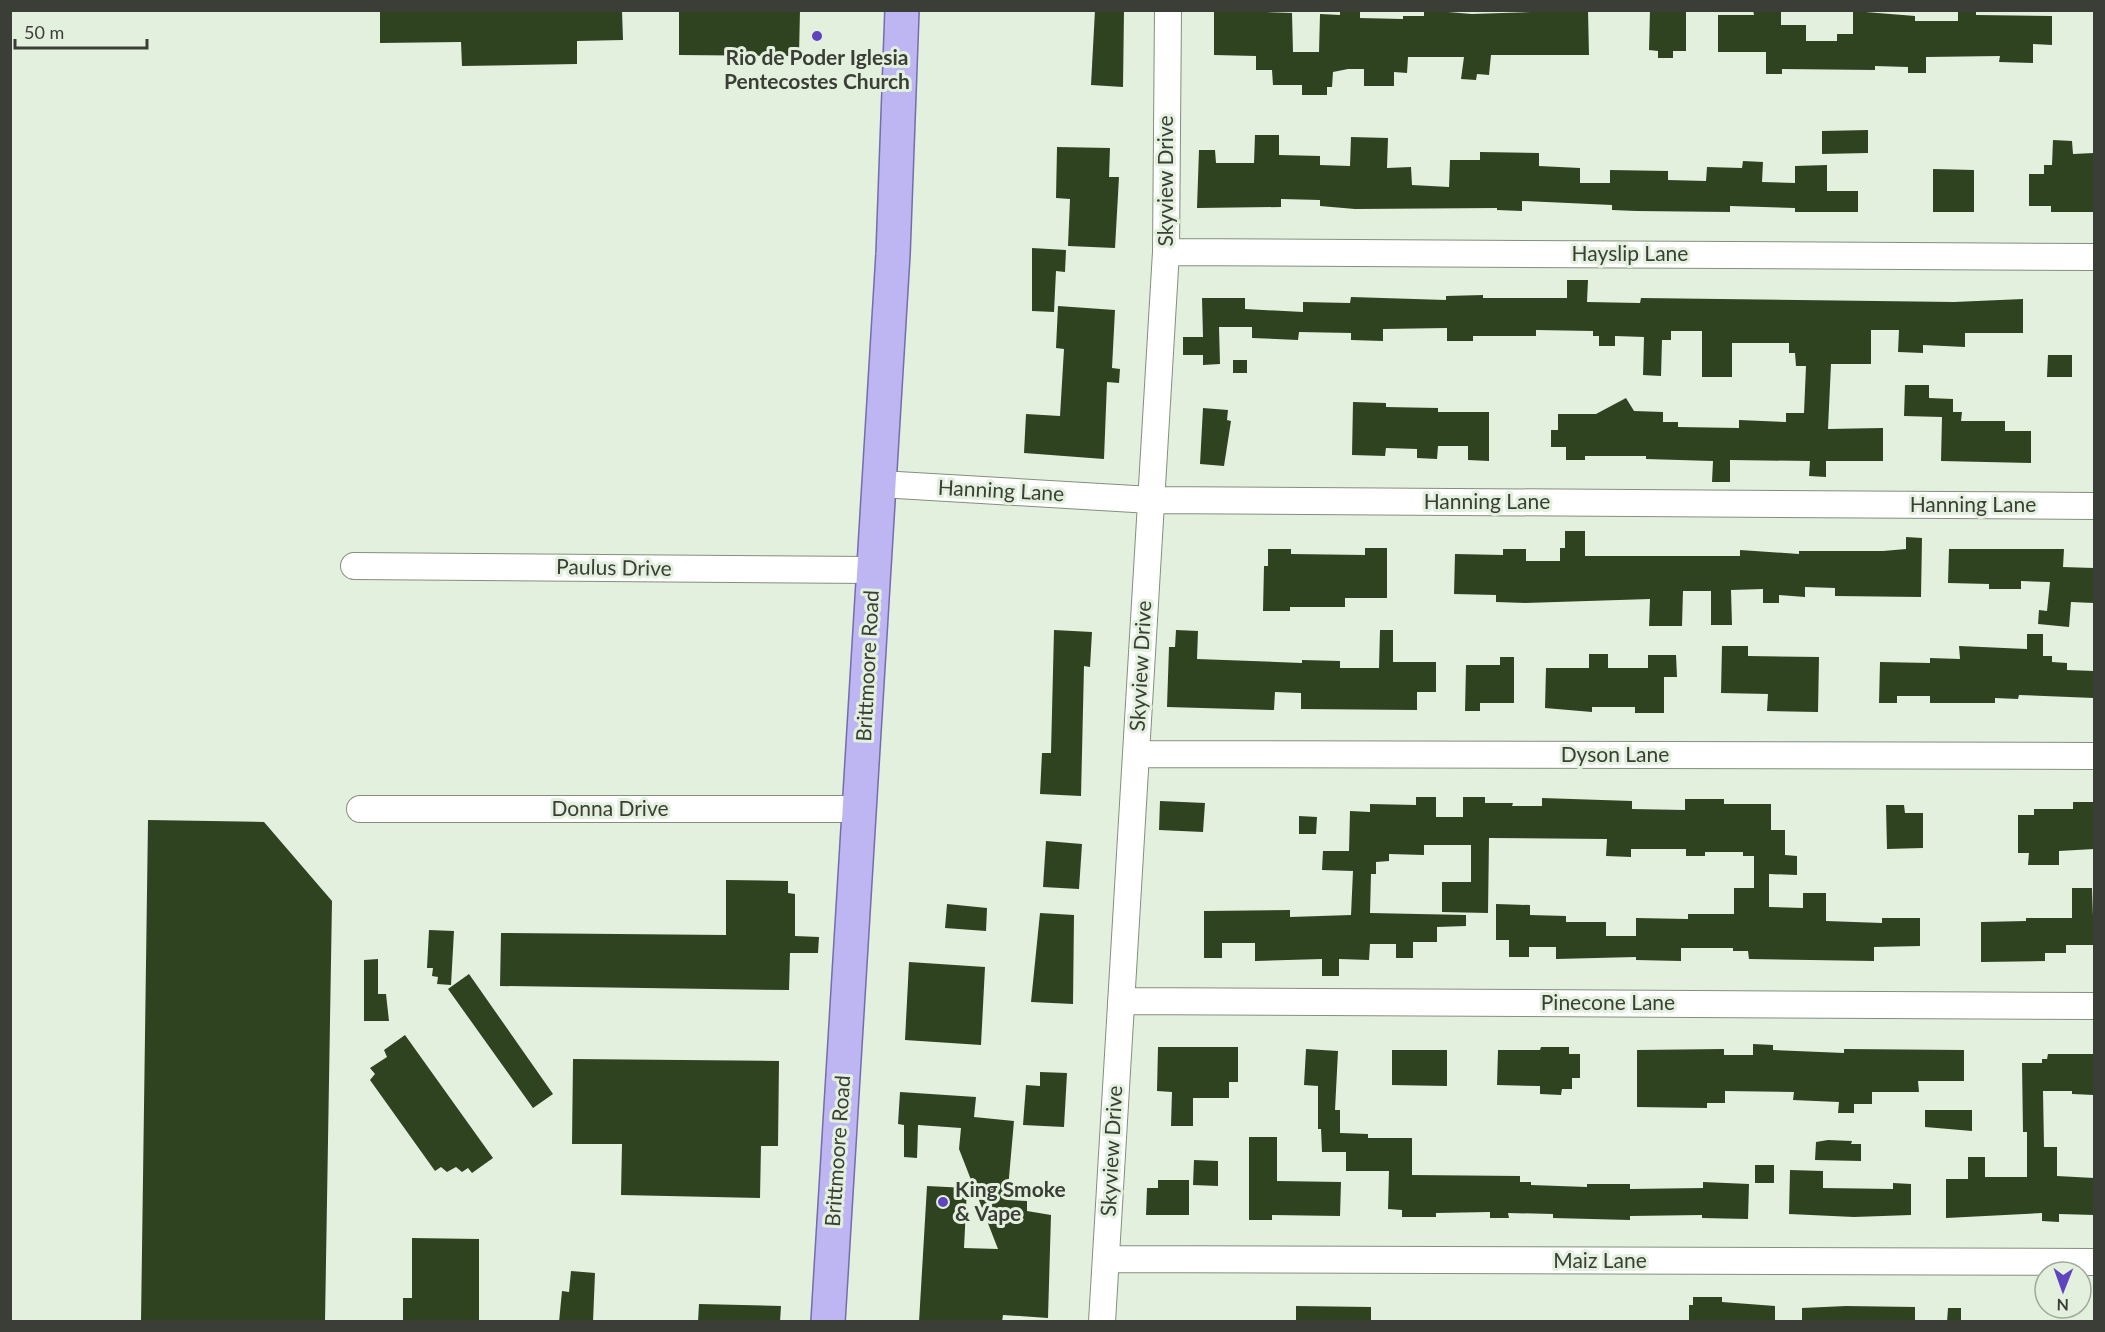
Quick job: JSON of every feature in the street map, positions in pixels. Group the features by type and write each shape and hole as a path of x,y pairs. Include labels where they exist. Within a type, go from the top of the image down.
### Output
{"main road":[{"name":"Brittmoore Road","path":"828,1322 880,484 899,143 902,10"}],"street":[{"name":"Skyview Drive","path":"1102,1322 1166,252 1168,10"},
{"name":"Hayslip Lane","path":"1166,252 2094,256"},
{"name":"Hanning Lane","path":"880,484 1151,500 2094,506"},
{"name":"Paulus Drive","path":"354,566 874,570"},
{"name":"Dyson Lane","path":"1136,754 2094,756"},
{"name":"Donna Drive","path":"360,809 860,809"},
{"name":"Pinecone Lane","path":"1121,1001 2094,1006"},
{"name":"Maiz Lane","path":"1106,1259 2094,1262"}],"building":[{"path":"380,10 622,10 623,40 577,41 577,64 462,66 461,42 380,43"},
{"path":"679,10 800,10 799,56 679,55"},
{"path":"1095,10 1124,10 1123,87 1091,85"},
{"path":"1214,10 1292,13 1293,52 1319,52 1320,14 1340,15 1340,10 1360,10 1360,18 1403,19 1403,16 1424,16 1424,10 1472,14 1588,10 1589,55 1491,55 1489,75 1477,74 1476,80 1461,79 1464,57 1408,57 1407,73 1394,72 1394,86 1364,86 1364,69 1348,69 1333,72 1332,87 1327,87 1327,95 1302,95 1302,85 1273,85 1272,70 1256,70 1256,56 1214,55"},
{"path":"1650,10 1686,10 1686,51 1673,51 1673,58 1658,58 1658,51 1649,50"},
{"path":"1753,10 1781,10 1781,25 1806,25 1806,41 1837,41 1837,34 1853,34 1853,11 1915,16 1915,21 1958,21 1958,11 1976,11 1976,15 2052,16 2052,45 2033,44 2033,63 1999,62 2000,56 1926,57 1926,73 1908,73 1908,67 1875,66 1875,70 1782,69 1782,74 1766,74 1766,52 1718,52 1718,15 1754,15"},
{"path":"1868,130 1868,153 1822,154 1822,131"},
{"path":"1255,135 1279,135 1279,155 1320,156 1320,165 1350,166 1351,137 1388,138 1387,168 1411,167 1412,185 1449,187 1450,160 1480,160 1480,152 1539,153 1539,166 1580,168 1580,183 1610,183 1610,170 1668,171 1668,180 1706,181 1707,167 1742,168 1743,161 1763,162 1762,182 1795,183 1795,166 1827,165 1827,191 1858,191 1858,212 1795,212 1795,208 1730,206 1730,212 1637,211 1612,210 1612,205 1522,201 1522,211 1497,210 1497,208 1355,209 1320,206 1320,200 1281,199 1281,207 1197,208 1199,150 1215,150 1216,163 1254,163"},
{"path":"2053,140 2072,141 2073,154 2094,153 2094,212 2051,212 2051,206 2029,206 2029,174 2044,174 2044,165 2052,165"},
{"path":"1057,147 1110,148 1109,177 1119,177 1115,248 1068,246 1070,199 1056,198"},
{"path":"1933,169 1974,170 1974,212 1933,212"},
{"path":"1032,248 1066,250 1065,272 1056,271 1054,312 1032,311"},
{"path":"1567,280 1588,280 1587,302 1640,303 1641,298 1954,302 2023,299 2023,333 1965,333 1965,347 1923,345 1923,353 1898,352 1899,330 1871,330 1871,364 1831,364 1828,429 1883,428 1883,461 1826,461 1826,477 1809,476 1810,461 1730,460 1730,482 1712,482 1713,461 1646,459 1646,456 1585,456 1585,460 1566,460 1566,447 1551,447 1551,430 1558,430 1558,414 1596,414 1626,398 1634,411 1663,412 1663,422 1678,422 1678,427 1739,428 1739,420 1786,422 1786,413 1804,413 1806,366 1796,366 1795,353 1789,353 1789,343 1732,343 1732,377 1702,377 1702,331 1671,331 1671,340 1662,340 1661,376 1643,375 1644,337 1615,336 1615,346 1599,346 1599,336 1593,336 1593,331 1536,330 1536,336 1473,336 1473,341 1447,341 1447,328 1383,329 1383,341 1351,340 1351,333 1299,332 1298,340 1252,338 1252,327 1219,327 1220,364 1203,365 1203,355 1183,355 1183,337 1203,337 1202,298 1245,298 1245,309 1303,312 1303,302 1350,303 1351,297 1446,300 1446,296 1483,295 1483,298 1567,298"},
{"path":"1058,306 1115,310 1112,368 1120,369 1119,383 1107,382 1104,459 1024,453 1026,414 1060,416 1064,349 1056,348"},
{"path":"2048,355 2072,355 2072,377 2047,377"},
{"path":"1233,360 1247,360 1247,373 1233,373"},
{"path":"1905,385 1929,385 1929,398 1953,399 1953,412 1962,412 1961,421 2005,421 2005,431 2031,431 2031,463 1941,461 1942,417 1904,416"},
{"path":"1353,402 1386,403 1386,407 1438,408 1438,412 1489,412 1489,461 1468,460 1468,446 1438,446 1437,459 1417,458 1417,449 1386,448 1385,456 1352,455"},
{"path":"1203,408 1228,410 1227,420 1231,421 1224,466 1200,464"},
{"path":"1565,531 1585,531 1585,556 1740,556 1740,550 1799,554 1799,551 1883,551 1906,549 1906,537 1922,538 1921,597 1835,596 1835,588 1805,587 1805,597 1779,595 1779,603 1763,603 1763,589 1731,590 1732,625 1711,625 1711,591 1683,591 1682,626 1649,626 1650,599 1525,603 1496,602 1496,595 1454,594 1455,554 1503,555 1503,549 1526,549 1526,561 1560,561 1560,548 1565,548"},
{"path":"1365,548 1387,548 1387,598 1345,598 1345,607 1290,607 1290,611 1263,611 1264,566 1268,566 1268,549 1291,549 1291,554 1365,555"},
{"path":"1949,549 2064,549 2063,567 2094,568 2094,603 2071,602 2069,627 2038,624 2039,610 2047,611 2050,582 2021,581 2021,589 1989,589 1989,584 1948,583"},
{"path":"1054,630 1092,632 1090,667 1084,666 1081,796 1040,794 1042,753 1051,753"},
{"path":"1176,630 1198,631 1197,659 1302,663 1302,660 1340,661 1340,668 1379,668 1380,630 1393,630 1393,662 1436,662 1436,692 1417,692 1417,710 1301,709 1301,693 1275,692 1274,710 1167,707 1169,647 1175,647"},
{"path":"2027,634 2043,634 2043,656 2052,656 2052,662 2067,663 2067,670 2094,671 2094,698 2019,695 2018,699 1995,698 1995,703 1930,703 1930,696 1897,696 1897,703 1879,703 1880,662 1930,663 1930,658 1960,659 1959,646 2027,649"},
{"path":"1722,646 1748,646 1748,656 1819,657 1818,712 1767,711 1768,694 1721,693"},
{"path":"1589,654 1608,654 1608,668 1648,668 1648,655 1676,655 1677,677 1664,677 1664,713 1635,713 1635,707 1592,707 1592,712 1545,708 1546,668 1589,668"},
{"path":"1500,657 1514,657 1514,703 1480,703 1480,711 1465,711 1466,665 1500,665"},
{"path":"1416,797 1436,797 1436,817 1463,817 1463,797 1485,797 1485,803 1513,803 1512,806 1542,806 1542,798 1632,801 1632,809 1685,810 1685,799 1724,799 1724,804 1771,804 1771,830 1785,830 1785,855 1797,856 1797,875 1769,874 1769,907 1803,908 1803,893 1826,893 1826,921 1882,923 1882,918 1920,918 1920,946 1874,947 1874,961 1749,959 1748,951 1733,951 1733,948 1681,948 1681,961 1636,960 1636,957 1556,959 1556,947 1529,947 1529,957 1509,957 1509,940 1496,940 1496,904 1530,905 1530,915 1566,916 1566,922 1606,922 1606,936 1636,936 1636,918 1688,919 1688,914 1734,914 1734,888 1754,888 1754,856 1743,856 1743,852 1705,852 1705,856 1686,856 1686,849 1631,849 1631,857 1606,856 1607,839 1489,838 1488,913 1442,912 1442,882 1471,882 1471,845 1424,845 1424,855 1389,854 1389,861 1376,862 1376,874 1371,874 1370,913 1466,915 1466,926 1437,927 1437,942 1413,942 1413,958 1396,958 1396,944 1370,944 1369,960 1339,959 1339,976 1322,976 1322,959 1255,961 1255,943 1222,943 1222,958 1204,958 1204,911 1290,910 1290,917 1351,915 1353,871 1322,870 1323,851 1349,851 1350,811 1370,812 1370,804 1416,805"},
{"path":"1160,801 1205,803 1203,832 1159,830"},
{"path":"2073,802 2094,802 2094,849 2059,851 2059,865 2028,865 2029,853 2018,853 2018,815 2034,815 2034,809 2073,809"},
{"path":"1886,805 1904,805 1905,813 1923,813 1923,848 1887,849"},
{"path":"1299,816 1317,817 1316,834 1299,834"},
{"path":"148,820 264,822 332,901 325,1322 141,1322"},
{"path":"1046,841 1082,844 1079,889 1043,887"},
{"path":"726,880 788,881 788,893 795,894 795,936 819,937 818,953 790,953 789,990 500,986 501,933 726,935"},
{"path":"2072,888 2092,888 2094,945 2066,945 2066,953 2045,953 2045,961 1981,962 1981,922 2026,921 2026,918 2072,918"},
{"path":"947,904 987,908 986,931 945,928"},
{"path":"1040,913 1074,915 1073,1004 1031,1002"},
{"path":"429,930 454,931 451,985 437,984 438,977 432,976 433,968 427,968"},
{"path":"378,959 378,994 386,994 389,1021 364,1021 364,960"},
{"path":"909,962 985,967 981,1045 905,1040"},
{"path":"469,974 553,1094 533,1108 448,989"},
{"path":"405,1035 493,1158 472,1173 468,1168 462,1172 456,1167 447,1172 441,1167 435,1171 370,1080 375,1074 370,1068 387,1057 384,1050"},
{"path":"1753,1044 1773,1045 1773,1050 1844,1053 1844,1049 1964,1050 1964,1081 1918,1081 1919,1092 1872,1092 1872,1104 1854,1104 1854,1113 1838,1113 1839,1102 1793,1100 1794,1092 1725,1091 1725,1103 1707,1103 1707,1108 1637,1107 1637,1050 1724,1049 1724,1055 1753,1055"},
{"path":"1158,1047 1238,1047 1238,1082 1229,1082 1229,1098 1193,1098 1193,1126 1171,1126 1172,1092 1157,1091"},
{"path":"1541,1047 1569,1047 1569,1054 1580,1054 1580,1078 1572,1078 1572,1089 1562,1089 1561,1095 1540,1094 1540,1086 1497,1085 1498,1050 1540,1050"},
{"path":"1306,1049 1338,1051 1335,1110 1340,1110 1340,1133 1368,1134 1368,1138 1412,1138 1412,1175 1520,1176 1520,1182 1531,1182 1531,1185 1587,1187 1587,1184 1630,1184 1630,1189 1703,1188 1703,1182 1749,1184 1748,1219 1702,1218 1702,1215 1630,1216 1630,1220 1553,1218 1553,1214 1508,1213 1509,1218 1490,1218 1490,1212 1436,1213 1436,1217 1402,1217 1402,1210 1388,1209 1389,1171 1346,1171 1346,1152 1322,1152 1321,1129 1318,1129 1318,1086 1304,1085"},
{"path":"1392,1050 1447,1050 1447,1086 1392,1085"},
{"path":"2048,1054 2094,1054 2094,1095 2072,1094 2072,1091 2043,1091 2044,1147 2057,1147 2057,1176 2094,1178 2094,1215 2059,1214 2059,1222 2042,1221 2042,1213 1946,1218 1946,1179 1968,1179 1968,1157 1985,1157 1985,1177 2027,1177 2027,1132 2023,1132 2022,1063 2042,1063 2042,1059 2047,1059"},
{"path":"573,1059 779,1061 778,1146 761,1146 760,1198 621,1195 622,1144 572,1144"},
{"path":"1040,1072 1067,1073 1064,1127 1023,1125 1026,1085 1040,1086"},
{"path":"900,1092 976,1097 974,1117 1014,1121 1007,1200 1027,1201 1027,1211 1051,1215 1048,1318 1003,1315 1002,1322 919,1322 927,1186 967,1188 964,1248 998,1249 959,1149 961,1128 918,1125 917,1158 904,1157 904,1125 898,1124"},
{"path":"1925,1110 1972,1110 1972,1131 1925,1127"},
{"path":"1249,1137 1277,1137 1277,1181 1341,1182 1340,1216 1272,1215 1272,1220 1249,1220"},
{"path":"1852,1141 1851,1144 1861,1144 1861,1161 1815,1160 1816,1142"},
{"path":"1194,1160 1218,1161 1218,1186 1193,1185"},
{"path":"1755,1165 1774,1165 1774,1183 1755,1183"},
{"path":"1790,1170 1823,1171 1823,1188 1893,1189 1893,1183 1911,1184 1911,1215 1854,1217 1789,1214"},
{"path":"1158,1180 1189,1180 1189,1215 1146,1215 1147,1188 1158,1188"},
{"path":"412,1238 479,1239 479,1322 403,1322 403,1298 412,1298"},
{"path":"571,1271 595,1273 593,1322 559,1322 562,1291 569,1292"},
{"path":"1693,1297 1722,1297 1722,1302 1775,1306 1775,1322 1689,1322 1689,1305 1693,1305"},
{"path":"699,1304 781,1306 780,1322 698,1322"},
{"path":"1296,1306 1371,1307 1371,1322 1296,1322"},
{"path":"1915,1307 1915,1322 1802,1322 1802,1308"},
{"path":"1948,1308 1961,1308 1961,1322 1947,1322"}],"place":[{"name":"Rio de Poder Iglesia Pentecostes Church","path":"817,36"},
{"name":"King Smoke & Vape","path":"943,1202"}]}
